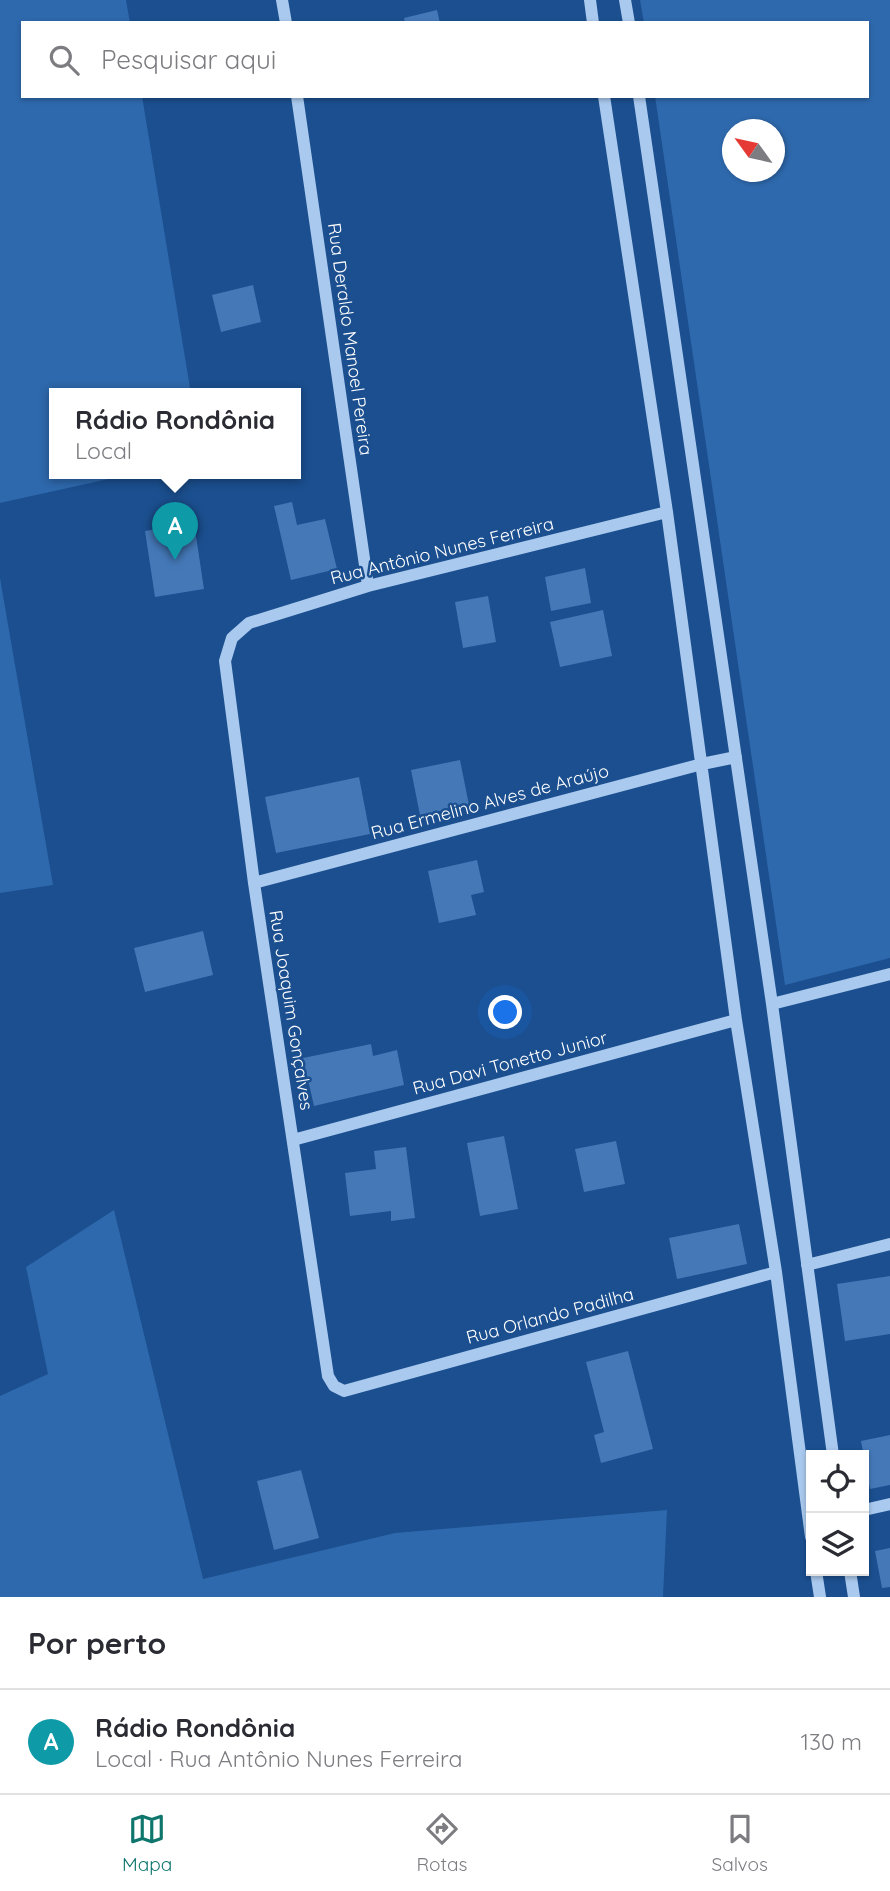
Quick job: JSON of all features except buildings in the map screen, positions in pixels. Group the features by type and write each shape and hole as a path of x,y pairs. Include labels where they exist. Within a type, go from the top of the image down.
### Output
{"street":[{"path":"282,0 286,21"},
{"path":"590,0 593,21"},
{"path":"625,0 629,21"},
{"name":"Rua Deraldo Manoel Pereira","path":"296,98 368,586"},
{"path":"604,98 667,512 736,1020 776,1272 809,1513"},
{"path":"639,98 772,1004 832,1450"},
{"name":"Rua Antônio Nunes Ferreira","path":"232,638 249,624 368,586 667,512"},
{"name":"Rua Joaquim Gonçalves","path":"232,638 225,661 254,883 328,1376 334,1387"},
{"name":"Rua Ermelino Alves de Araújo","path":"254,883 736,757"},
{"path":"772,1004 890,974"},
{"name":"Rua Davi Tonetto Junior","path":"293,1140 736,1020"},
{"path":"807,1265 890,1244"},
{"name":"Rua Orlando Padilha","path":"334,1387 344,1391 776,1272"},
{"path":"869,1509 890,1504"},
{"path":"817,1576 820,1597"},
{"path":"851,1576 854,1597"}],"shaded area":[{"path":"0,0 126,0 130,21 21,21 21,98 142,98 190,388 49,388 49,479 108,479 0,503"},
{"path":"640,0 890,0 890,958 785,985 655,98 869,98 869,21 644,21"},
{"path":"0,578 53,885 0,893"},
{"path":"114,1210 203,1579 395,1533 667,1510 663,1597 0,1597 0,1396 48,1374 26,1267"}],"place":[{"name":"Rádio Rondônia","path":"175,560"}]}
